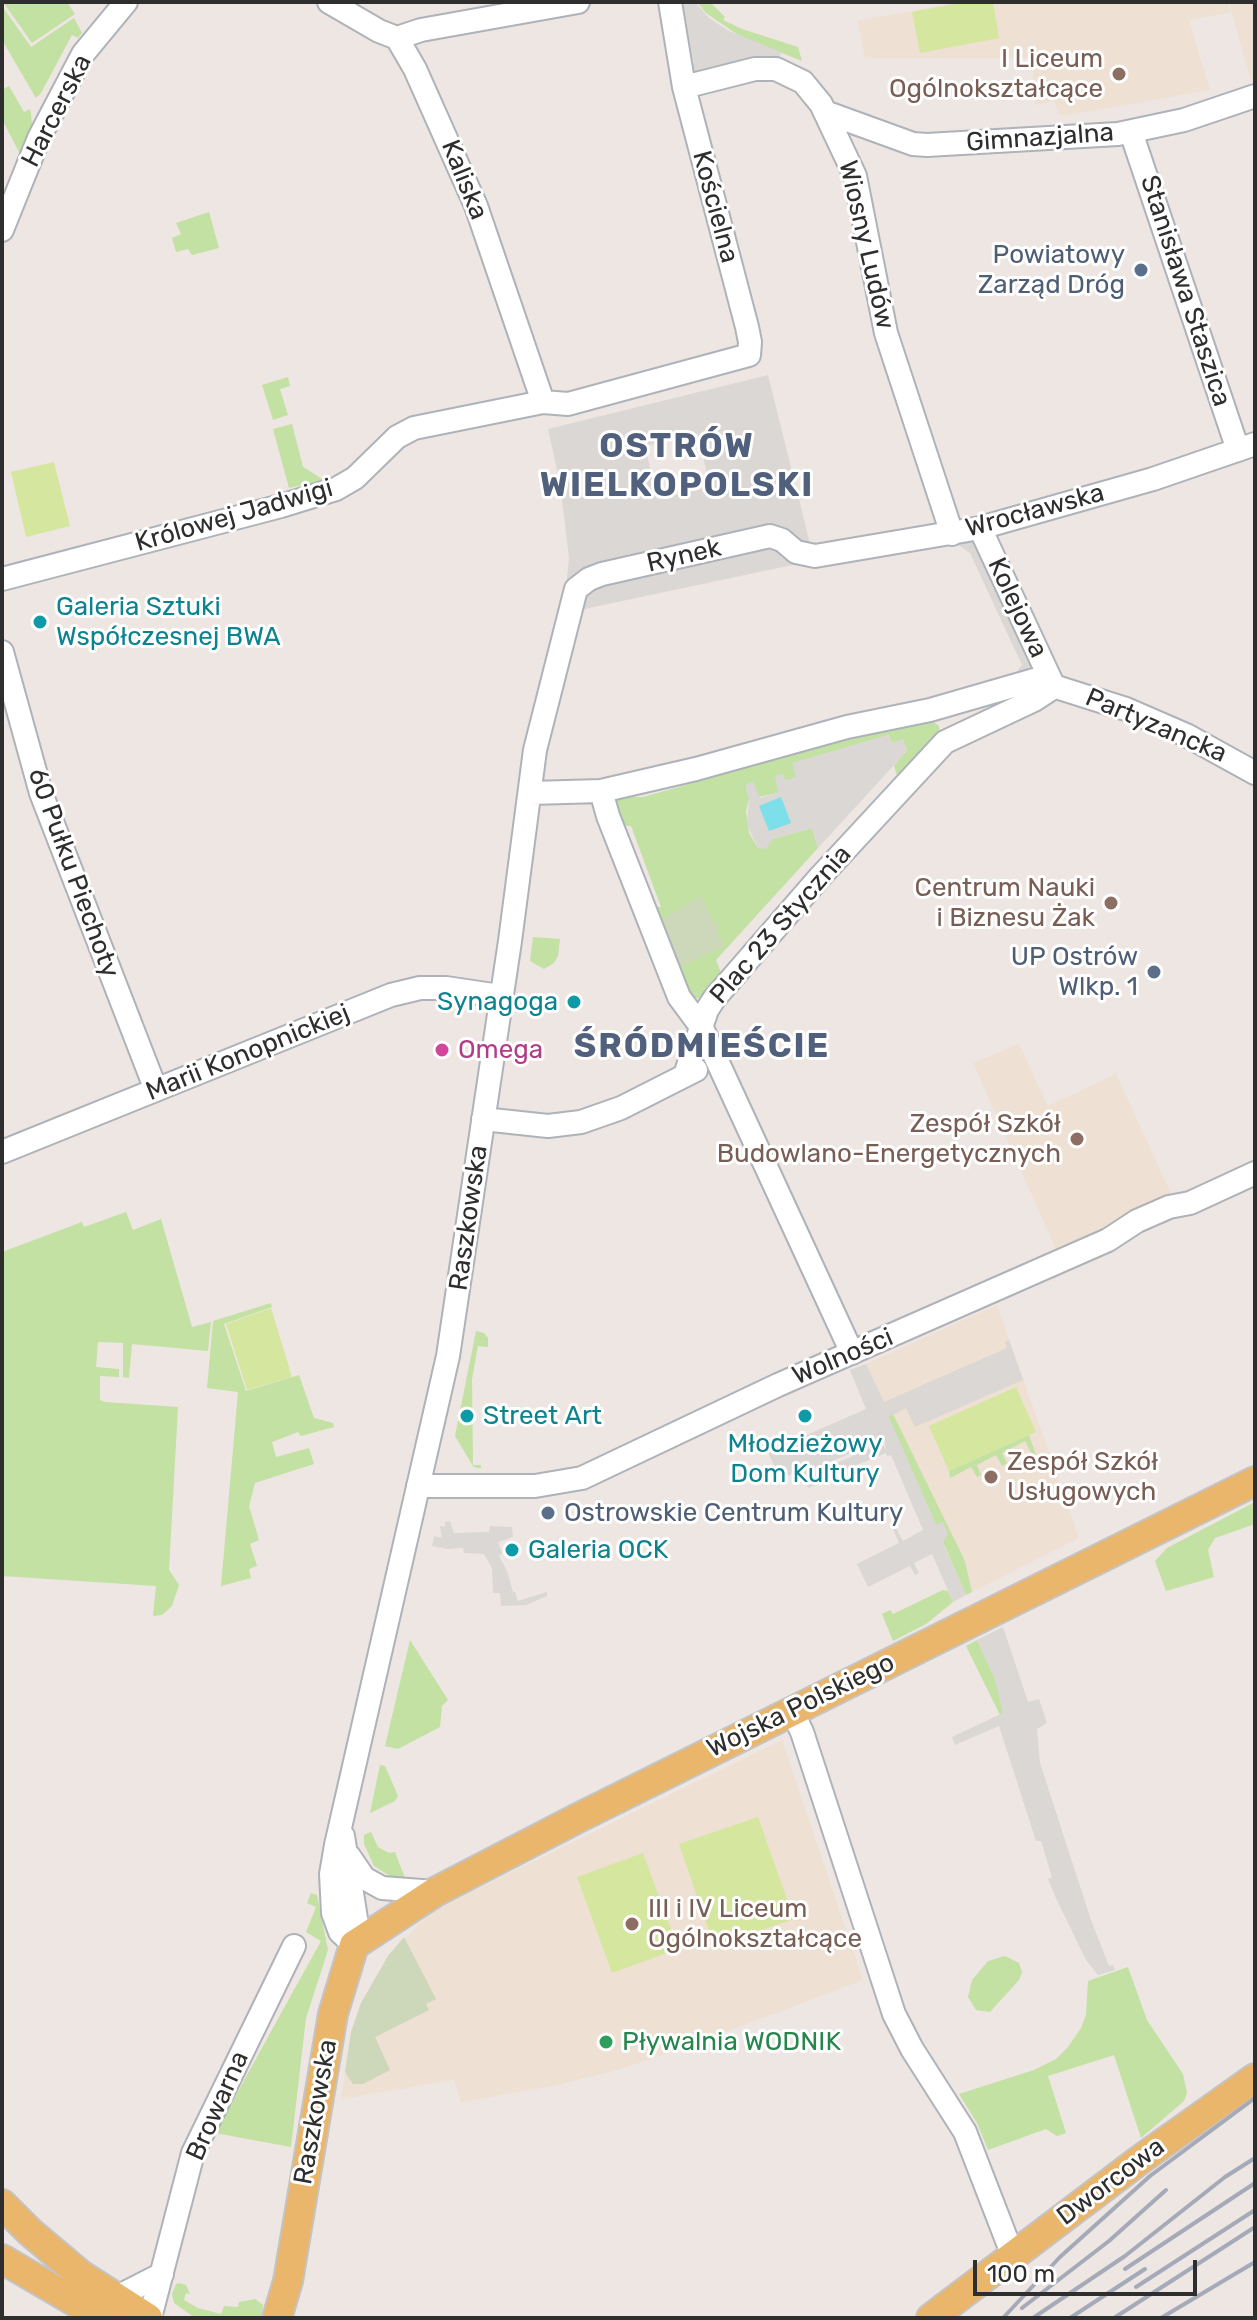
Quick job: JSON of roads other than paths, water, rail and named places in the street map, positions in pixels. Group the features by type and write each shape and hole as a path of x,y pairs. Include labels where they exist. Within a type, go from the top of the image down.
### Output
{"main road":[{"name":"Wojska Polskiego","path":"354,1945 435,1892 1255,1481"},
{"name":"Raszkowska","path":"277,2318 288,2281 328,2037 342,1978 354,1945"},
{"name":"Dworcowa","path":"931,2318 1255,2078"},
{"path":"2,2204 109,2308"},
{"path":"2,2259 109,2308 149,2318"}],"street":[{"name":"Harcerska","path":"2,230 39,138 83,54 126,2"},
{"path":"329,2 397,38 421,30 578,2"},
{"name":"Kościelna","path":"543,402 568,404 749,355 747,327 684,87 670,2"},
{"name":"Kaliska","path":"397,38 435,109 476,206 543,402"},
{"name":"Wiosny Ludów","path":"684,87 755,69 776,69 803,82 825,112 855,176 886,333 952,534"},
{"name":"Gimnazjalna","path":"825,112 920,145 1131,132 1184,120 1255,96"},
{"name":"Stanisława Staszica","path":"1131,132 1204,348 1246,447"},
{"name":"Królowej Jadwigi","path":"2,579 315,496 355,478 393,440 414,428 543,402"},
{"name":"Wrocławska","path":"810,556 980,528 1153,479 1246,447"},
{"name":"Kolejowa","path":"980,528 1054,687"},
{"name":"Rynek","path":"570,609 576,589 586,580 602,574 770,536 782,540 796,552 810,556"},
{"name":"Raszkowska","path":"354,1945 340,1932 333,1913 331,1874 455,1320 535,750 570,609"},
{"name":"60 Pułku Piechoty","path":"2,652 41,793 156,1090"},
{"path":"531,793 601,791 696,769 847,727 930,710 1034,680 1054,687"},
{"name":"Plac 23 Stycznia","path":"702,1028 714,999 819,878 945,742 1034,700 1054,687"},
{"name":"Partyzancka","path":"1054,687 1126,709 1186,735 1255,773"},
{"path":"930,710 941,720 945,742"},
{"name":"Plac 23 Stycznia","path":"601,791 677,992 702,1028"},
{"name":"Marii Konopnickiej","path":"2,1152 391,995 420,988 446,988 500,996"},
{"path":"702,1028 852,1353"},
{"path":"685,1075 702,1028"},
{"path":"483,1119 548,1126 581,1122 621,1108 708,1065 722,1072"},
{"name":"Wolności","path":"418,1486 535,1486 582,1478 778,1385 1108,1240 1125,1227 1148,1216 1190,1203 1255,1173"},
{"path":"792,1711 802,1732 894,2014 912,2049 965,2132 1013,2256"},
{"name":"Raszkowska","path":"341,1823 357,1925 354,1945"},
{"path":"347,1851 358,1871 372,1884 395,1891 435,1892"},
{"name":"Browarna","path":"149,2318 193,2153 294,1946"},
{"path":"109,2308 162,2274"},
{"name":"Raszkowska","path":"287,2318 288,2281"}],"water":[{"path":"781,797 791,823 769,831 759,806"}],"railway":[{"path":"1003,2318 1060,2257 1150,2176 1255,2098"},
{"path":"1033,2318 1125,2256 1225,2177 1255,2158"},
{"path":"1125,2269 1255,2183"},
{"path":"1022,2308 1109,2241 1166,2190"},
{"path":"1136,2287 1255,2210"},
{"path":"1114,2318 1255,2227"},
{"path":"1161,2318 1255,2262"},
{"path":"1070,2318 1145,2269"}],"place":[{"name":"I Liceum Ogólnokształcące","path":"1119,74"},
{"name":"Powiatowy Zarząd Dróg","path":"1141,270"},
{"name":"Galeria Sztuki Współczesnej BWA","path":"40,622"},
{"name":"Centrum Nauki i Biznesu Żak","path":"1111,903"},
{"name":"UP Ostrów Wlkp. 1","path":"1154,972"},
{"name":"Synagoga","path":"574,1002"},
{"name":"Omega","path":"442,1050"},
{"name":"Zespół Szkół Budowlano-Energetycznych","path":"1077,1139"},
{"name":"Street Art","path":"467,1416"},
{"name":"Młodzieżowy Dom Kultury","path":"805,1416"},
{"name":"Zespół Szkół Usługowych","path":"991,1477"},
{"name":"Ostrowskie Centrum Kultury","path":"548,1513"},
{"name":"Galeria OCK","path":"512,1550"},
{"name":"III i IV Liceum Ogólnokształcące","path":"632,1924"},
{"name":"Pływalnia WODNIK","path":"606,2042"}],"district":[{"name":"OSTRÓW WIELKOPOLSKI","path":"677,466"},
{"name":"ŚRÓDMIEŚCIE","path":"702,1047"}]}
